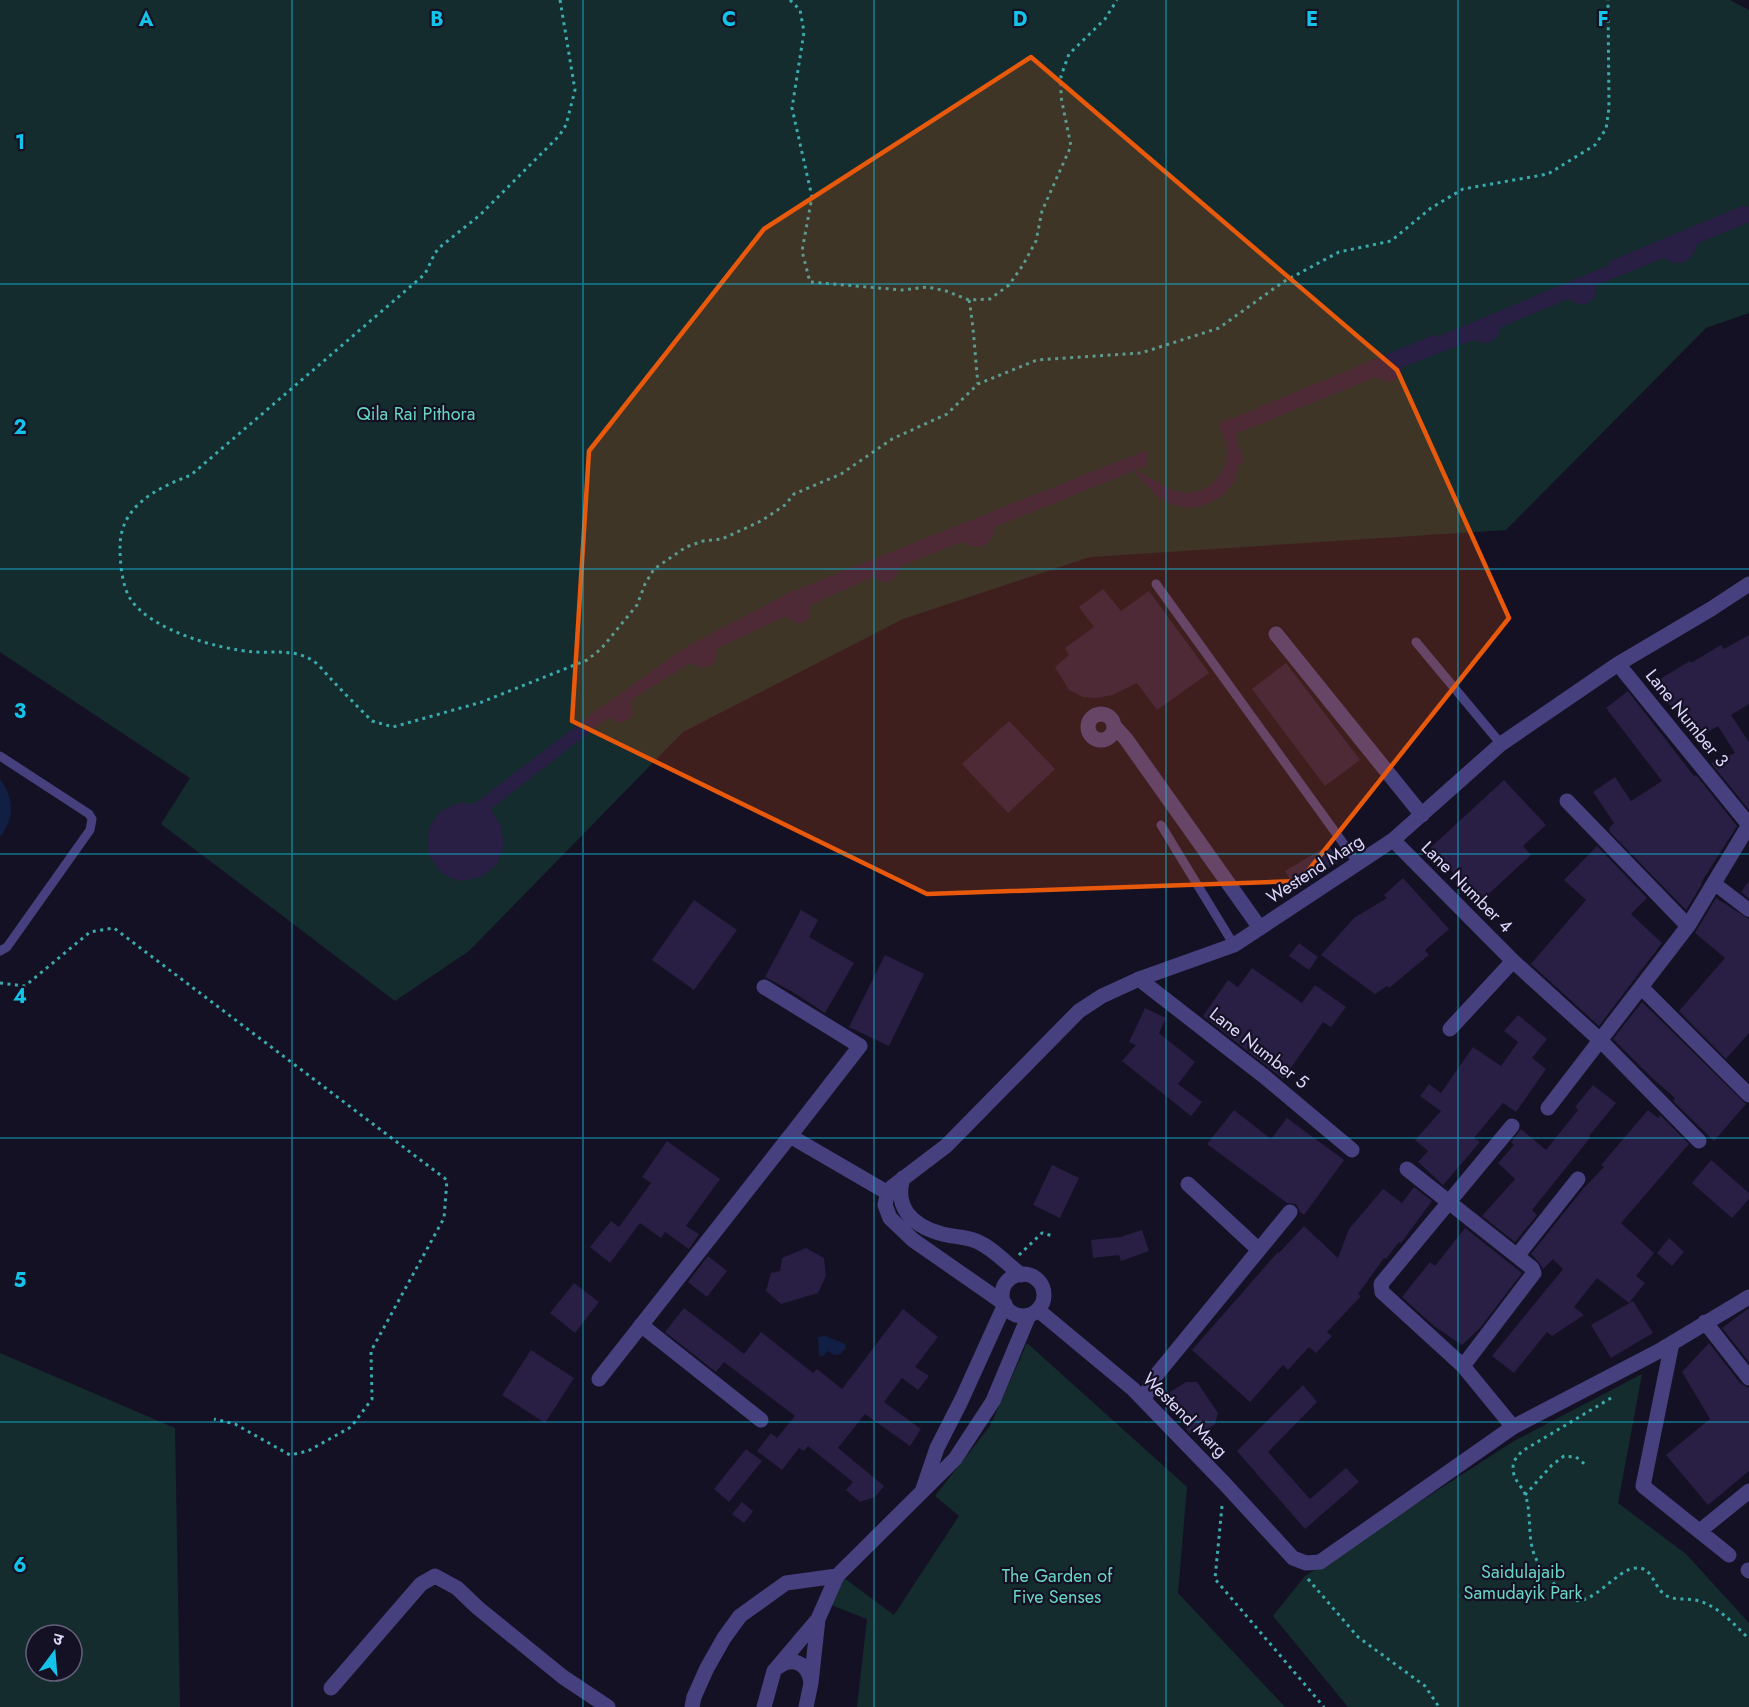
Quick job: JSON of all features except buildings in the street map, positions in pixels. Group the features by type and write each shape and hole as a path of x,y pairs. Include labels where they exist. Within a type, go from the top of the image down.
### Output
{"street":[{"name":"Westend Marg","path":"1293,1558 1133,1389 1033,1313 1015,1314 1005,1304 913,1240 890,1218 886,1199 888,1193 903,1178 946,1146 1079,1011 1101,996 1234,945 1359,865 1393,840 1501,744 1618,664 1749,584"},
{"path":"1276,634 1422,815"},
{"name":"Lane Number 3","path":"1618,664 1749,825"},
{"path":"1115,727 1126,739 1260,928"},
{"path":"1567,801 1688,926"},
{"path":"1548,1108 1688,926 1749,825"},
{"name":"Lane Number 4","path":"1393,840 1513,961 1600,1041 1699,1141"},
{"path":"1715,884 1749,910"},
{"name":"Lane Number 4","path":"1450,1029 1513,961"},
{"name":"Lane Number 5","path":"1139,980 1265,1077 1352,1150"},
{"path":"598,1379 860,1046 764,987"},
{"path":"1641,987 1749,1095"},
{"path":"1512,1126 1380,1287 1382,1292 1463,1366 1513,1427"},
{"path":"790,1136 888,1193"},
{"path":"1407,1169 1532,1268 1534,1273 1463,1366"},
{"path":"764,1707 774,1671 818,1619 837,1576 955,1458 993,1401 1033,1313 1043,1302 1042,1287 1035,1279 1015,1270 986,1246 973,1240 939,1234 923,1227 908,1215 899,1196 903,1178"},
{"path":"1517,1256 1578,1179"},
{"path":"1188,1184 1259,1250"},
{"path":"1144,1400 1153,1379 1290,1212"},
{"path":"923,1489 937,1448 1005,1304 1004,1288 1015,1270"},
{"path":"1293,1558 1306,1563 1320,1562 1513,1427 1672,1343 1749,1297"},
{"path":"1705,1322 1749,1378"},
{"path":"641,1325 761,1420"},
{"path":"1672,1343 1643,1486 1701,1530 1729,1555"},
{"path":"1701,1530 1749,1491"},
{"path":"331,1688 421,1584 435,1576 457,1588 478,1608 563,1677 608,1707"},
{"path":"692,1707 707,1668 740,1616 786,1583 837,1576"},
{"path":"806,1707 818,1619"},
{"path":"774,1671 788,1661 797,1662 805,1666 810,1674 811,1683"}],"lane":[{"path":"1156,584 1359,865"},
{"path":"1416,642 1501,744"},
{"path":"0,756 89,814 92,819 90,830 7,947 0,951"},
{"path":"1161,825 1234,945"}],"path":[{"path":"560,0 575,90 570,112 559,136 480,215 440,247 425,274 191,475 146,496 127,517 121,531 120,547 127,591 132,601 158,623 220,646 254,652 297,654 314,660 372,721 393,727 482,702 587,660 601,649 637,605 654,569 686,547 703,541 722,539 761,520 785,506 794,494 841,474 892,439 947,414 978,384 1037,360 1141,353 1219,328 1283,282 1339,252 1391,241 1431,208 1463,189 1548,174 1595,145 1606,129 1609,108 1608,0"},
{"path":"790,0 800,10 804,32 792,108 812,197 802,251 810,282 903,290 928,287 969,300 990,299 1009,285 1036,242 1042,211 1071,146 1061,97 1061,76 1069,54 1105,19 1117,0"},
{"path":"969,300 978,384"},
{"path":"0,983 25,986 90,932 114,928 447,1180 444,1218 371,1351 372,1399 351,1427 308,1451 290,1455 235,1424 214,1419"},
{"path":"1015,1270 1038,1236 1042,1233 1053,1236"},
{"path":"1611,1398 1524,1449 1516,1457 1513,1468 1516,1481 1525,1495 1533,1551 1544,1574 1572,1600 1584,1599 1627,1571 1642,1568 1650,1574 1662,1593 1672,1599 1686,1598 1701,1602 1719,1611 1749,1639"},
{"path":"1569,1413 1572,1422"},
{"path":"1525,1495 1552,1465 1564,1456 1576,1458 1587,1466"},
{"path":"1224,1483 1215,1579 1324,1707"},
{"path":"1293,1558 1305,1576 1358,1637 1425,1686 1439,1707"}],"highlighted area":[{"path":"1031,57 1397,370 1509,618 1300,881 927,894 572,721 589,451 764,229"}],"green space":[{"name":"Qila Rai Pithora","path":"0,0 1730,0 1749,10 1749,313 1706,328 1506,530 1090,557 903,619 683,732 469,951 395,1001 161,824 190,778 0,652"},
{"name":"The Garden of Five Senses","path":"1027,1343 1187,1487 1178,1593 1285,1707 857,1707 867,1619 831,1605 844,1578 894,1615 959,1516 935,1496 990,1426"},
{"path":"0,1353 175,1428 180,1707 0,1707"},
{"name":"Saidulajaib Samudayik Park","path":"1642,1374 1618,1503 1686,1554 1749,1623 1749,1707 1348,1707 1273,1616 1305,1576 1514,1441"}],"water":[{"path":"0,779 8,793 11,808 8,823 0,837"},
{"path":"826,1336 845,1344 846,1349 842,1351 842,1354 834,1355 828,1351 823,1356 819,1356 818,1337"}]}
